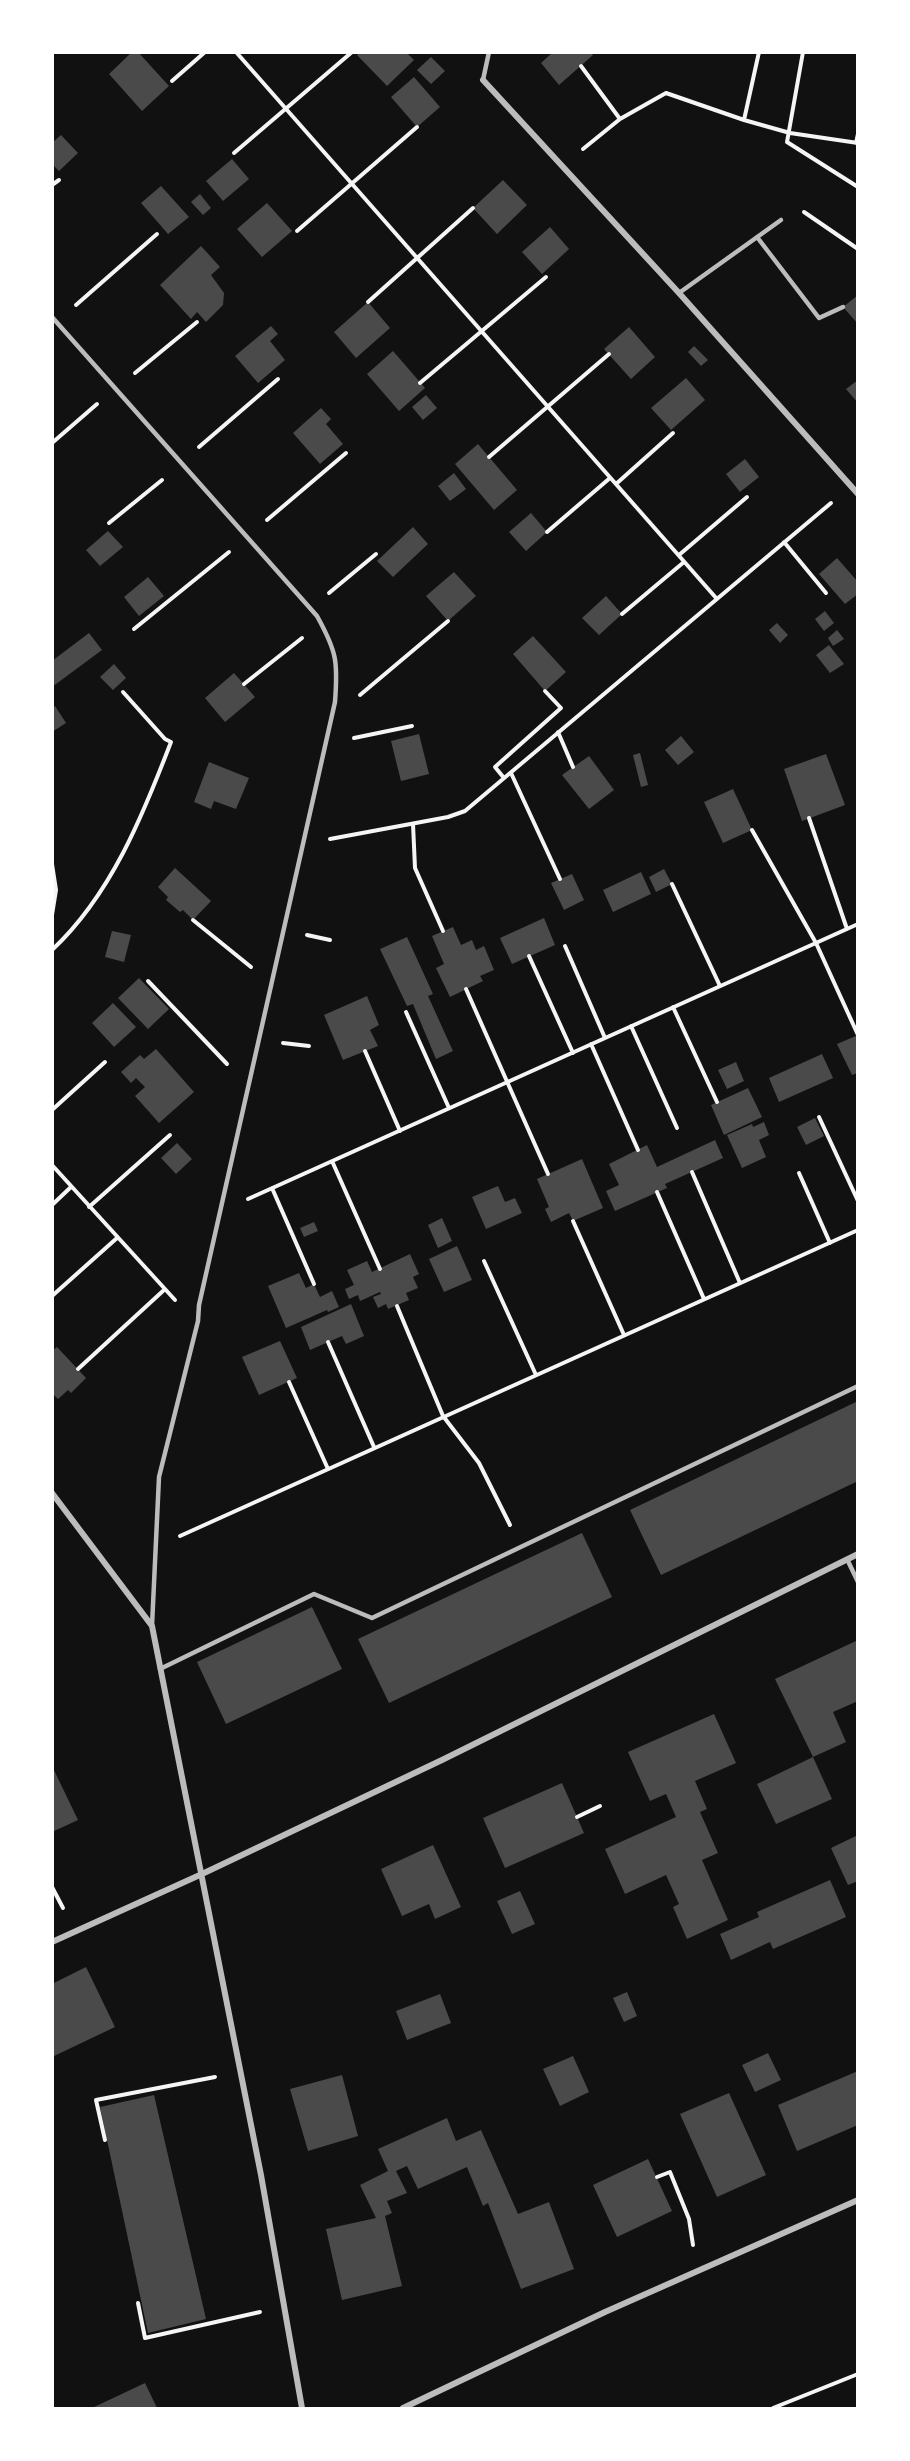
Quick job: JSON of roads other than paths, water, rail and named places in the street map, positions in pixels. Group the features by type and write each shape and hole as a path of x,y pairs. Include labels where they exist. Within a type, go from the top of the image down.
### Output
{"street":[{"path":"483,80 679,293 858,494"},
{"path":"52,1493 152,1626 202,1874 302,2409"},
{"path":"52,1942 202,1874 442,1760 858,1554"},
{"path":"403,2409 605,2312 858,2200"}],"lane":[{"path":"483,80 489,52"},
{"path":"679,293 781,220"},
{"path":"757,237 819,318 843,307"},
{"path":"52,317 310,608 330,641 338,666 335,702 199,1305 198,1321 159,1477 158,1546 152,1626"},
{"path":"160,1669 314,1594 372,1618 858,1386"},
{"path":"847,1559 858,1582"}]}
